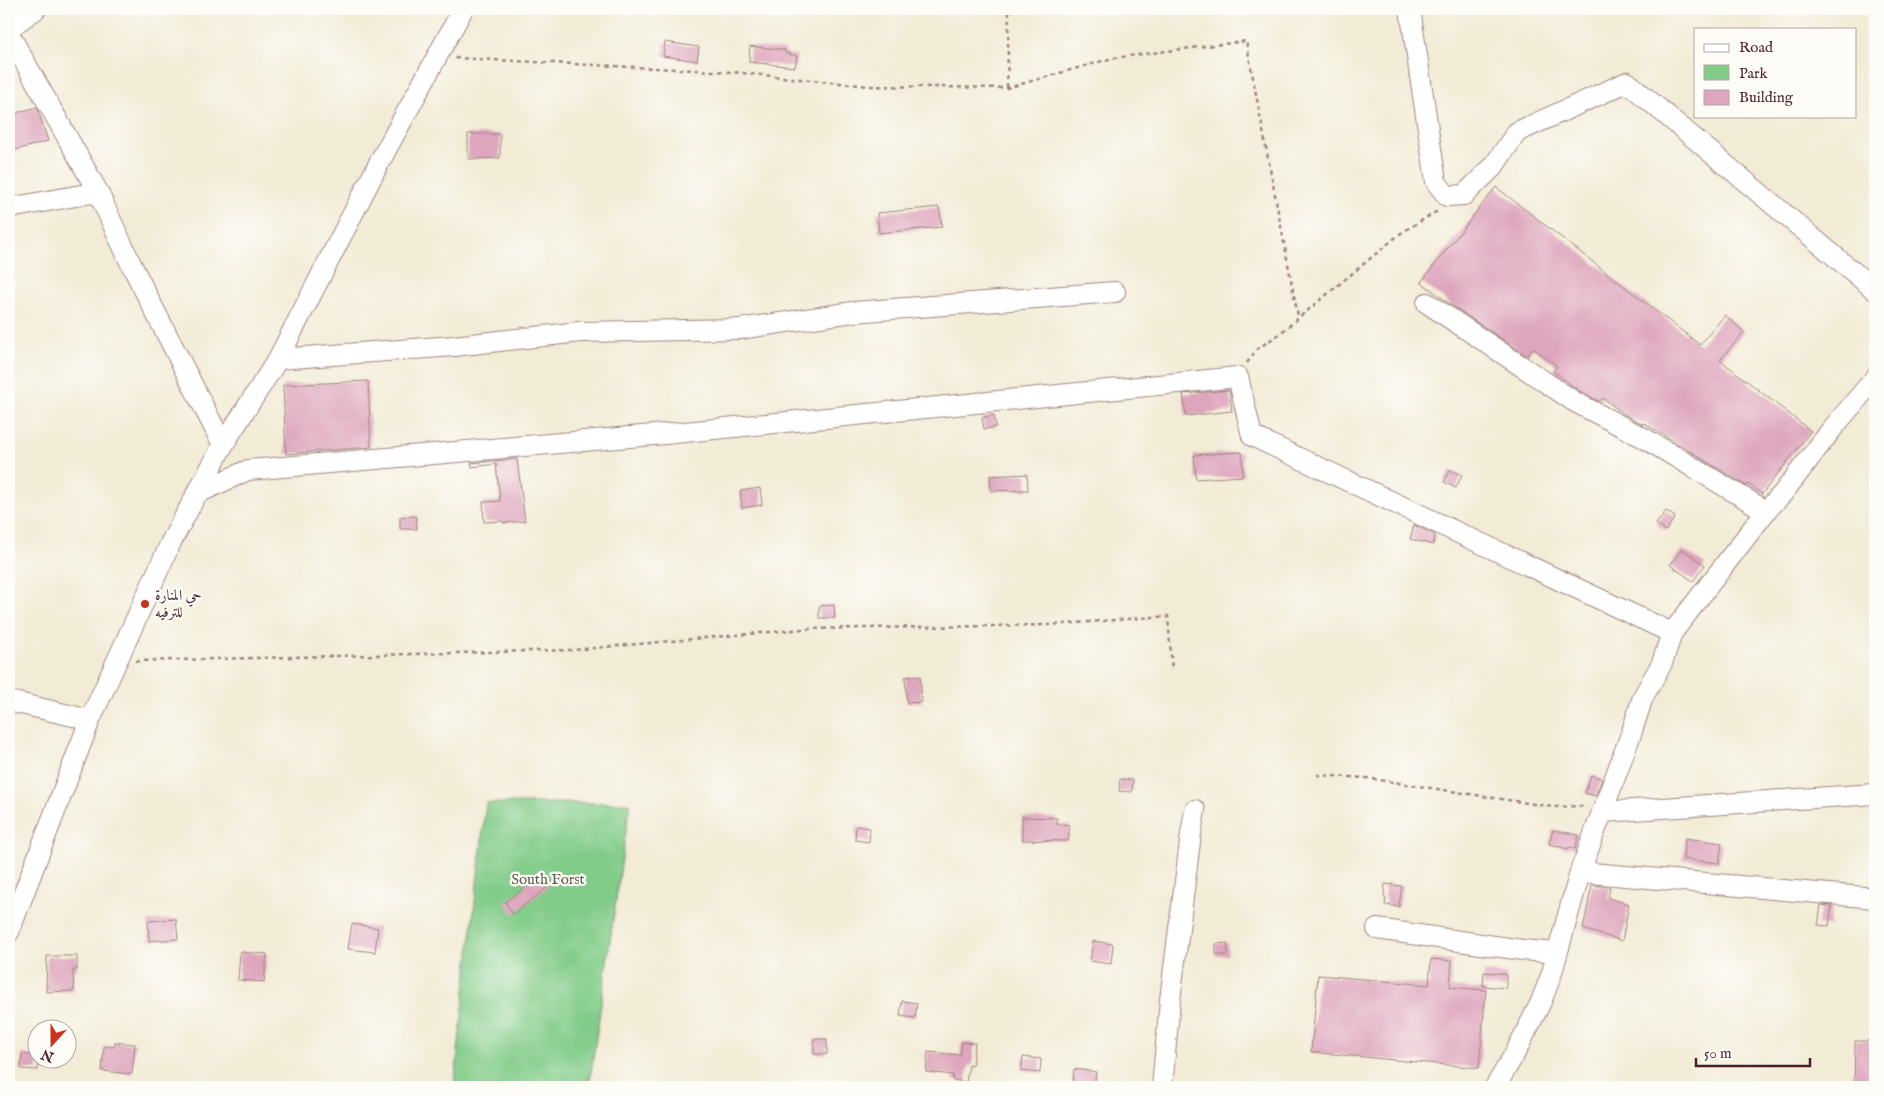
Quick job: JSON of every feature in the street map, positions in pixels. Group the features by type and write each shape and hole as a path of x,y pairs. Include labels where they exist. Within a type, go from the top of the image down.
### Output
{"street":[{"path":"9,28 36,9"},
{"path":"9,932 90,720 170,542 222,445 278,359 435,57 463,9"},
{"path":"1410,9 1436,182 1447,196 1464,195 1493,167 1518,132 1627,82 1875,290"},
{"path":"9,34 98,192 132,266 222,445"},
{"path":"9,208 98,192"},
{"path":"278,359 454,346 580,332 740,329 853,312 1115,292"},
{"path":"1426,303 1575,402 1644,438 1766,511"},
{"path":"196,494 248,470 665,434 1238,377 1252,436 1672,633"},
{"path":"1496,1087 1540,1004 1551,976 1580,872 1643,697 1662,663 1672,633 1766,511 1875,378"},
{"path":"9,701 90,720"},
{"path":"1603,808 1875,794"},
{"path":"1162,1087 1170,1000 1195,810"},
{"path":"1580,872 1875,898"},
{"path":"1377,929 1522,950 1557,953"}],"path":[{"path":"1007,88 1009,9"},
{"path":"435,57 734,72 869,86 1007,88 1113,58 1246,41 1298,317"},
{"path":"1238,377 1257,349 1278,335 1401,233 1440,209"},
{"path":"117,661 572,650 804,629 1049,625 1168,616 1172,671"},
{"path":"1317,775 1367,778 1553,807 1603,808"}],"green space":[{"name":"South Forst","path":"486,803 630,803 589,1087 454,1087"}],"building":[{"path":"665,42 699,47 697,61 663,56"},
{"path":"750,46 785,50 785,53 797,56 795,67 749,62"},
{"path":"37,107 48,141 9,152 9,115"},
{"path":"468,134 500,134 500,158 468,159"},
{"path":"1496,187 1700,345 1725,315 1744,332 1720,360 1811,431 1762,494 1644,423 1624,414 1603,398 1599,401 1581,392 1553,371 1557,366 1533,348 1527,356 1421,282"},
{"path":"939,207 942,227 879,233 877,213"},
{"path":"368,381 371,447 286,454 283,385"},
{"path":"1229,390 1232,411 1186,416 1183,394"},
{"path":"994,415 996,427 984,429 982,418"},
{"path":"1242,452 1243,476 1196,479 1194,455"},
{"path":"517,459 525,521 484,522 483,502 500,501 496,464 472,467 471,463"},
{"path":"1450,470 1462,475 1456,488 1444,482"},
{"path":"1027,474 1028,490 991,491 990,476"},
{"path":"760,488 762,505 742,508 740,491"},
{"path":"1666,511 1675,517 1666,531 1656,524"},
{"path":"416,516 417,529 400,529 400,517"},
{"path":"1414,525 1435,535 1433,545 1410,539"},
{"path":"1682,549 1705,565 1693,581 1670,565"},
{"path":"834,605 835,618 819,618 819,606"},
{"path":"920,676 922,702 907,703 905,677"},
{"path":"1591,775 1602,779 1595,796 1585,793"},
{"path":"1120,779 1133,780 1132,792 1119,791"},
{"path":"1022,817 1057,818 1056,824 1070,825 1068,841 1022,840"},
{"path":"856,826 870,828 869,842 855,840"},
{"path":"1553,830 1579,835 1575,849 1549,844"},
{"path":"1685,838 1722,843 1719,863 1683,859"},
{"path":"537,874 548,887 513,914 505,902 526,887 524,885"},
{"path":"1385,884 1402,886 1399,907 1385,905"},
{"path":"1592,885 1610,887 1608,898 1629,904 1622,941 1583,929"},
{"path":"1821,905 1832,906 1829,926 1818,925"},
{"path":"176,919 178,939 149,941 148,921"},
{"path":"352,924 378,928 375,952 348,949"},
{"path":"1093,941 1113,944 1111,964 1090,961"},
{"path":"1227,943 1228,955 1216,955 1216,944"},
{"path":"240,952 267,954 264,982 238,980"},
{"path":"47,956 77,956 77,970 73,970 74,991 46,992"},
{"path":"1431,959 1452,961 1450,987 1486,990 1479,1068 1311,1052 1318,975 1429,985"},
{"path":"1484,972 1506,974 1506,988 1483,986"},
{"path":"902,1001 917,1003 915,1018 900,1016"},
{"path":"814,1039 827,1039 827,1054 814,1054"},
{"path":"1855,1041 1875,1041 1875,1087 1854,1087"},
{"path":"115,1042 135,1044 132,1074 102,1071 104,1046 114,1047"},
{"path":"962,1042 975,1043 972,1066 969,1065 966,1082 952,1080 953,1075 926,1072 928,1052 960,1055"},
{"path":"22,1054 28,1055 28,1068 38,1068 38,1070 21,1069"},
{"path":"1023,1057 1041,1059 1040,1073 1021,1071"},
{"path":"1074,1069 1096,1072 1094,1087 1072,1087"}],"place":[{"name":"حي المنارة للترفيه","path":"145,604"}]}
